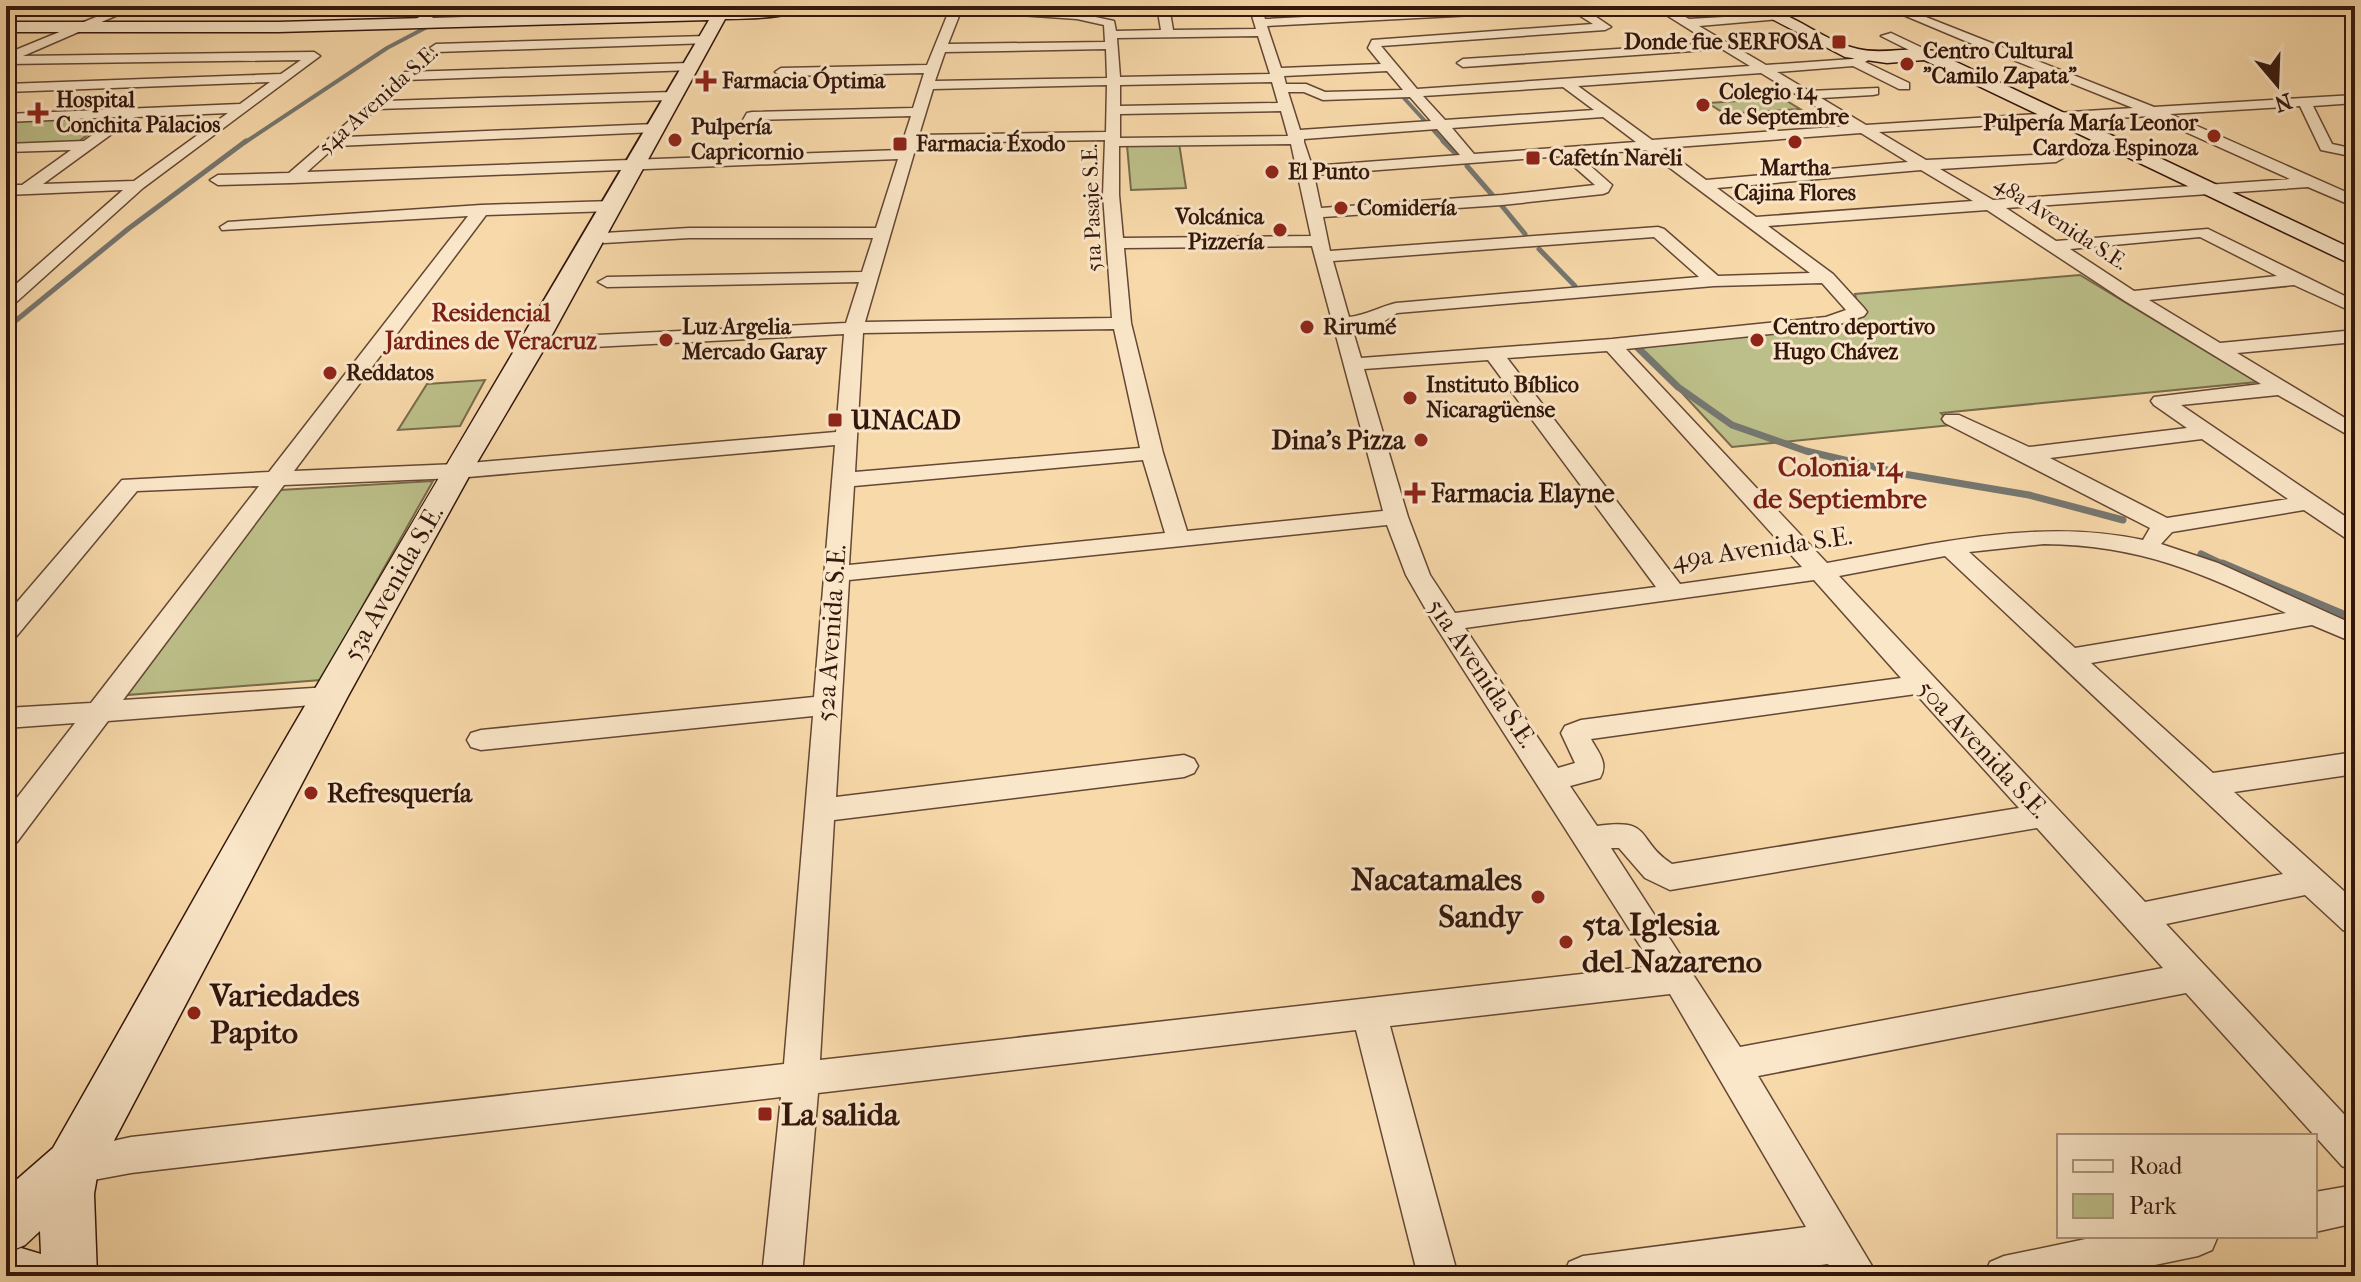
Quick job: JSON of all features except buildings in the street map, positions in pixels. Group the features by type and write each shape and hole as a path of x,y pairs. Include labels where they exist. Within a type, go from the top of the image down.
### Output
{"street":[{"path":"6,59 131,6"},
{"name":"54a Avenida S.E.","path":"422,24 444,6"},
{"path":"6,27 465,23 723,11 772,12 800,6"},
{"path":"1163,6 1168,35"},
{"name":"51a Avenida S.E.","path":"1255,6 1297,138 1319,237 1396,517 1418,575 1679,978 1848,1259"},
{"path":"940,48 1113,40 1592,6"},
{"name":"48a Avenida S.E.","path":"1658,6 1987,203 2131,297 2355,433"},
{"path":"1687,23 1808,6"},
{"path":"1888,6 2149,110 2355,202"},
{"path":"957,7 1077,11 1110,23 1113,40"},
{"name":"52a Avenida S.E.","path":"782,1276 800,1079 854,328 926,91 957,7"},
{"path":"1471,159 1433,125 1414,93 1374,48 1376,43 1605,27 1574,7"},
{"name":"53a Avenida S.E.","path":"69,1276 67,1194 72,1166 329,696 723,11"},
{"path":"1764,11 1851,53 1904,86"},
{"name":"54a Avenida S.E.","path":"292,178 465,23"},
{"path":"1492,34 1540,42 1581,55"},
{"path":"1887,36 2355,259"},
{"path":"1434,38 1492,88"},
{"path":"1463,63 1822,39"},
{"path":"436,48 706,40"},
{"name":"51a Pasaje S.E.","path":"1113,40 1111,195 1122,323 1152,453 1178,539"},
{"path":"6,49 26,50"},
{"path":"1280,79 1332,97 1999,51"},
{"path":"6,59 314,56 138,185 15,286 6,302"},
{"path":"144,83 184,58"},
{"path":"405,76 689,67"},
{"path":"863,98 926,91 1114,81 1280,79 1392,67"},
{"path":"781,72 926,91"},
{"path":"6,88 283,78"},
{"path":"1353,364 1612,345 1828,322 1858,312 1827,278 1566,83"},
{"path":"6,112 46,87"},
{"path":"747,125 752,116 926,91"},
{"path":"1804,95 1873,91"},
{"path":"373,105 672,96"},
{"path":"1306,171 1861,129 2355,99"},
{"path":"2305,102 2326,147 2354,155"},
{"path":"1114,110 1288,107"},
{"path":"6,118 244,108"},
{"path":"6,207 133,112"},
{"path":"218,180 635,165 909,146 1113,139 1297,138 1609,113"},
{"path":"332,142 655,128"},
{"path":"6,148 85,145"},
{"path":"1319,237 1502,200 1603,189 1604,185 1566,152"},
{"path":"1705,185 1923,165 2056,158"},
{"path":"1753,222 2308,182"},
{"path":"6,190 138,185"},
{"path":"228,227 481,210 613,206"},
{"path":"6,834 481,210"},
{"path":"1114,243 1658,232 1714,281"},
{"path":"2053,246 2202,232 2297,279 2346,298 2355,308"},
{"path":"604,238 689,233 882,233"},
{"path":"607,282 868,277"},
{"path":"1343,323 1373,320 1388,309 1396,308 1714,281 1827,278"},
{"path":"2131,297 2297,279"},
{"path":"534,344 854,328 1122,323"},
{"path":"2219,349 2355,336"},
{"name":"50a Avenida S.E.","path":"1612,345 2355,1153"},
{"path":"1494,354 1673,592"},
{"path":"2284,388 2161,401 2355,534"},
{"path":"2326,415 2355,412"},
{"path":"1952,419 2164,526"},
{"path":"2026,454 2208,432"},
{"path":"6,632 130,485 457,471 844,438"},
{"path":"842,480 1152,453"},
{"path":"2153,550 2154,535 2164,526 2309,502"},
{"path":"835,574 1396,517"},
{"name":"49a Avenida S.E.","path":"1446,622 1820,572 1950,548 2028,539 2084,537 2184,559 2355,635"},
{"path":"1950,548 2355,921"},
{"path":"2067,658 2313,617"},
{"path":"1552,780 1590,770 1591,764 1576,740 1575,733 1581,730 1923,684"},
{"path":"6,718 329,696"},
{"path":"481,740 826,705"},
{"path":"2207,785 2355,763"},
{"path":"820,810 1184,766"},
{"path":"1590,839 1624,834 1659,874 1670,877 2044,815"},
{"path":"2138,917 2310,881"},
{"path":"1731,1065 2193,977"},
{"path":"72,1166 131,1155 1679,978"},
{"path":"1369,1013 1438,1276"},
{"name":"53a Avenida S.E.","path":"6,1226 72,1166"},
{"path":"2317,1212 2355,1204"},
{"path":"2004,1276 2188,1238"},
{"path":"1583,1276 1848,1259"}],"green space":[{"path":"1782,98 1800,109 1725,114 1708,103"},
{"path":"111,117 78,142 6,146 6,122"},
{"path":"1179,143 1186,188 1131,190 1127,145"},
{"path":"2080,275 2257,382 1941,413 1952,425 1732,447 1633,340 1819,321 1858,308 1855,294"},
{"path":"485,380 460,426 398,430 427,384"},
{"path":"433,481 321,680 127,695 280,490"}],"waterway":[{"path":"244,143 387,48 467,6"},
{"path":"1403,97 1445,143"},
{"path":"8,327 128,229 246,141"},
{"path":"1445,143 1456,154"},
{"path":"1467,166 1494,197"},
{"path":"1502,206 1525,234"},
{"path":"1539,249 1575,286"},
{"path":"6,328 10,325"},
{"path":"1637,347 1678,387 1732,425 1806,451 1904,474 2029,495 2123,520"},
{"path":"2201,554 2226,566"},
{"path":"2222,564 2355,620"}],"place":[{"name":"Donde fue SERFOSA","path":"1839,42"},
{"name":"Centro Cultural \"Camilo Zapata\"","path":"1907,64"},
{"name":"Farmacia Óptima","path":"706,81"},
{"name":"Colegio 14 de Septembre","path":"1703,105"},
{"name":"Hospital Conchita Palacios","path":"38,113"},
{"name":"Pulpería María Leonor Cardoza Espinoza","path":"2214,136"},
{"name":"Pulpería Capricornio","path":"675,140"},
{"name":"Martha Cajina Flores","path":"1795,142"},
{"name":"Farmacia Éxodo","path":"900,144"},
{"name":"Cafetín Nareli","path":"1533,158"},
{"name":"El Punto","path":"1272,172"},
{"name":"Comidería","path":"1341,208"},
{"name":"Volcánica Pizzería","path":"1280,230"},
{"name":"Rirumé","path":"1307,327"},
{"name":"Luz Argelia Mercado Garay","path":"666,340"},
{"name":"Centro deportivo Hugo Chávez","path":"1757,340"},
{"name":"Reddatos","path":"330,373"},
{"name":"Instituto Bíblico Nicaragüense","path":"1410,398"},
{"name":"UNACAD","path":"835,420"},
{"name":"Dina's Pizza","path":"1421,440"},
{"name":"Farmacia Elayne","path":"1415,493"},
{"name":"Refresquería","path":"311,793"},
{"name":"Nacatamales Sandy","path":"1538,897"},
{"name":"5ta Iglesia del Nazareno","path":"1566,942"},
{"name":"Variedades Papito","path":"194,1013"},
{"name":"La salida","path":"765,1114"}],"district":[{"name":"Residencial Jardines de Veracruz","path":"491,327"},
{"name":"Colonia 14 de Septiembre","path":"1840,482"}]}
